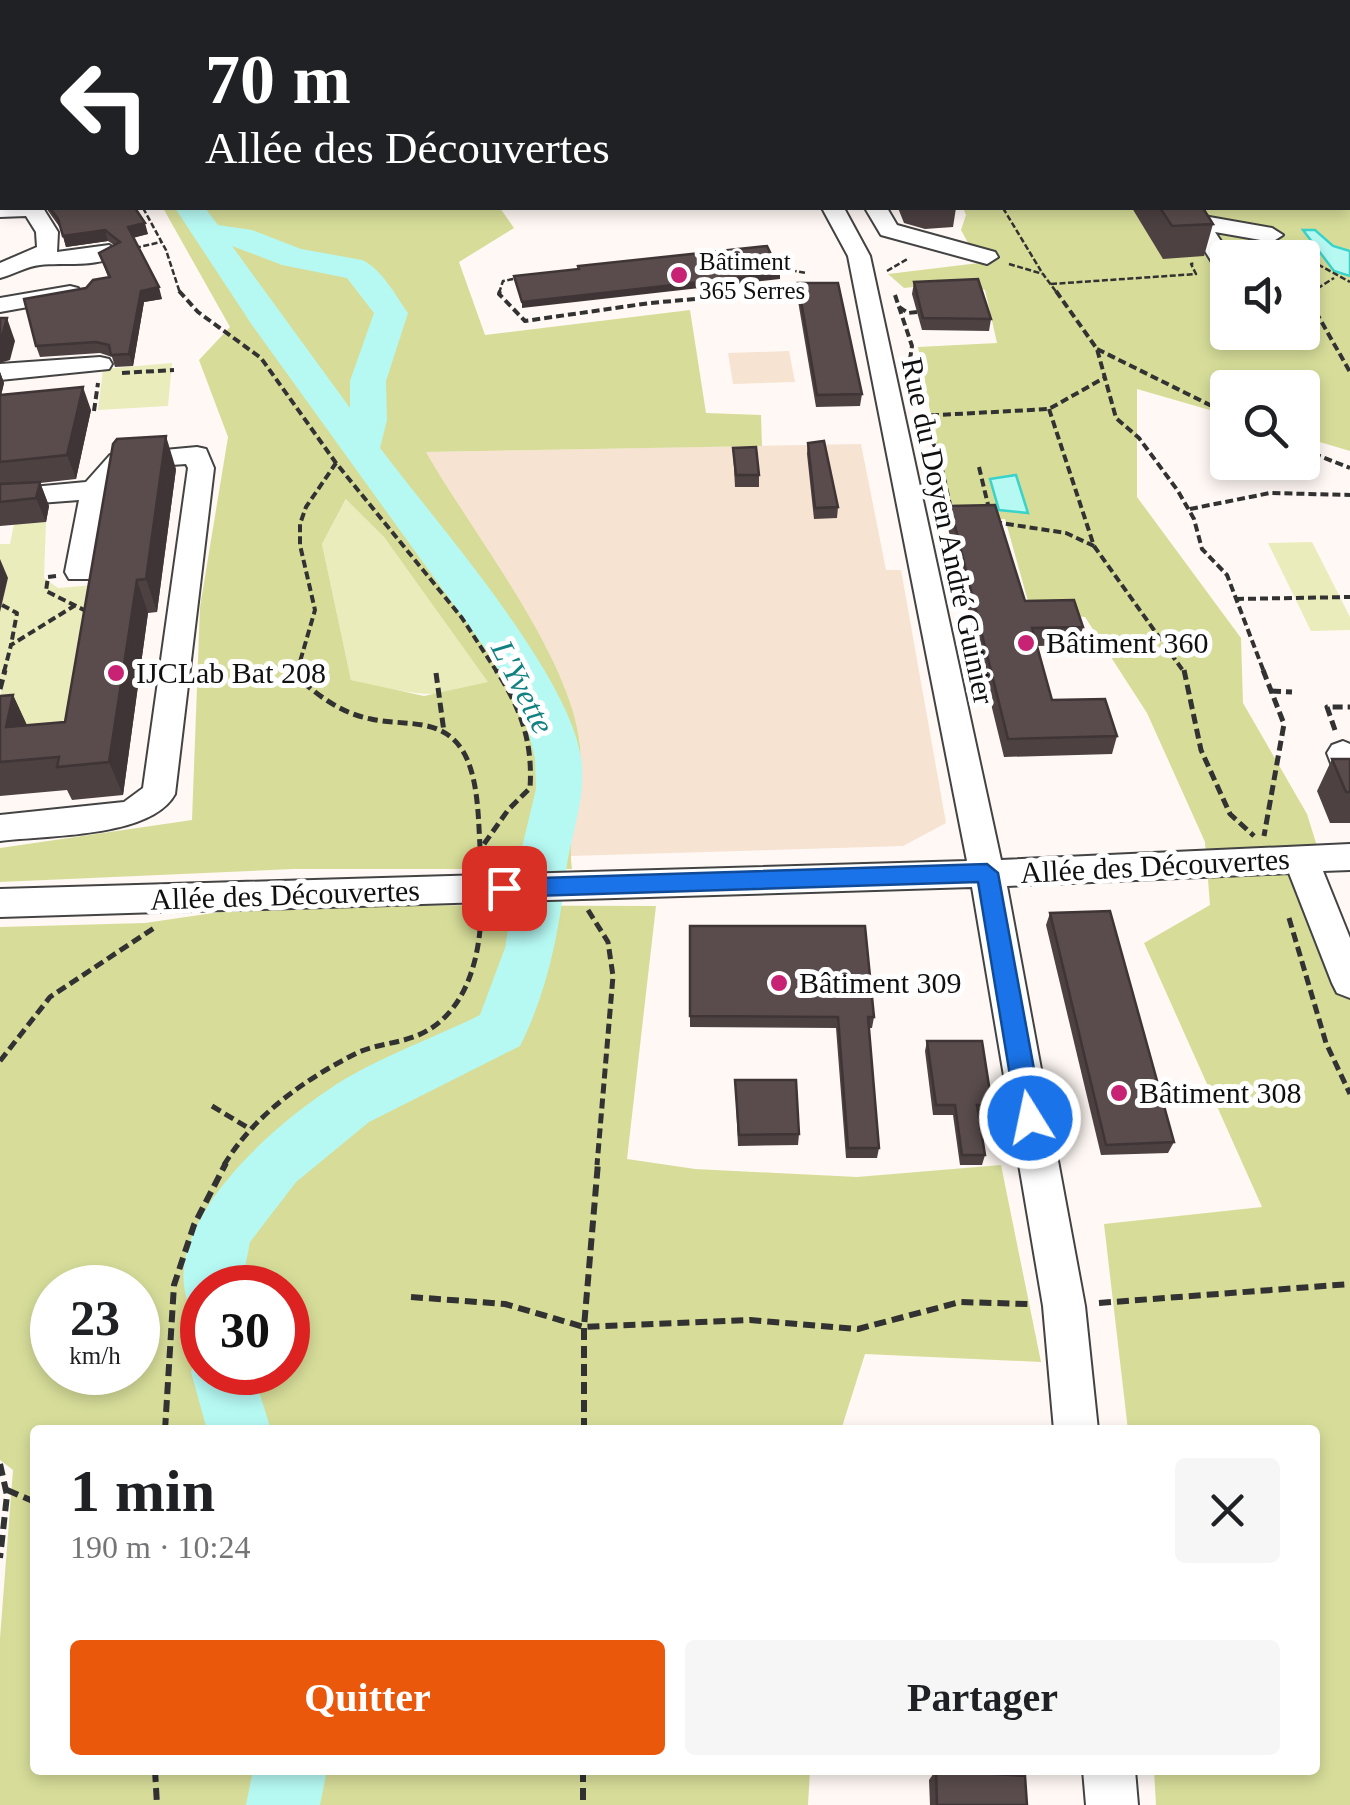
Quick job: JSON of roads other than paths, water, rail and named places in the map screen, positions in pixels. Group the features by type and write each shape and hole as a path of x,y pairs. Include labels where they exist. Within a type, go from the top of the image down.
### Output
{"street":[{"path":"4,211 18,210"},
{"path":"0,271 42,256 49,248 47,232 33,210"},
{"name":"Rue du Doyen André Guinier","path":"834,210 859,256 908,414 1064,1306 1076,1425"},
{"path":"877,210 888,230 987,257"},
{"path":"1210,240 1198,222 1274,238 1256,210"},
{"path":"42,256 53,260 120,250"},
{"path":"0,304 81,291"},
{"path":"0,372 99,369"},
{"path":"0,828 132,813 159,794 201,468 196,456 119,462 94,490 69,574"},
{"path":"0,498 94,490"},
{"name":"Allée des Découvertes","path":"0,903 492,897 1350,857"},
{"path":"1301,859 1350,983"},
{"path":"1109,1775 1112,1805"}],"water":[{"path":"1303,230 1315,230 1333,246 1350,251 1350,276 1334,271 1320,252 1320,240 1311,240"},
{"path":"1016,475 1028,513 999,510 990,479"}],"waterway":[{"name":"L'Yvette","path":"191,210 264,318 511,653 550,726 558,758 559,789 543,860 531,948 501,1030 349,1105 276,1164 223,1232 216,1265"},
{"path":"208,234 241,237 294,258 350,267 359,271 391,313 368,381 368,420 361,448"},
{"name":"L'Yvette","path":"229,1395 238,1425"},
{"name":"L'Yvette","path":"283,1805 289,1775"}],"place":[{"name":"Bâtiment 365 Serres","path":"679,275"},
{"name":"Bâtiment 360","path":"1026,643"},
{"name":"IJCLab Bat 208","path":"116,673"},
{"name":"Bâtiment 309","path":"779,983"},
{"name":"Bâtiment 308","path":"1119,1093"}]}
